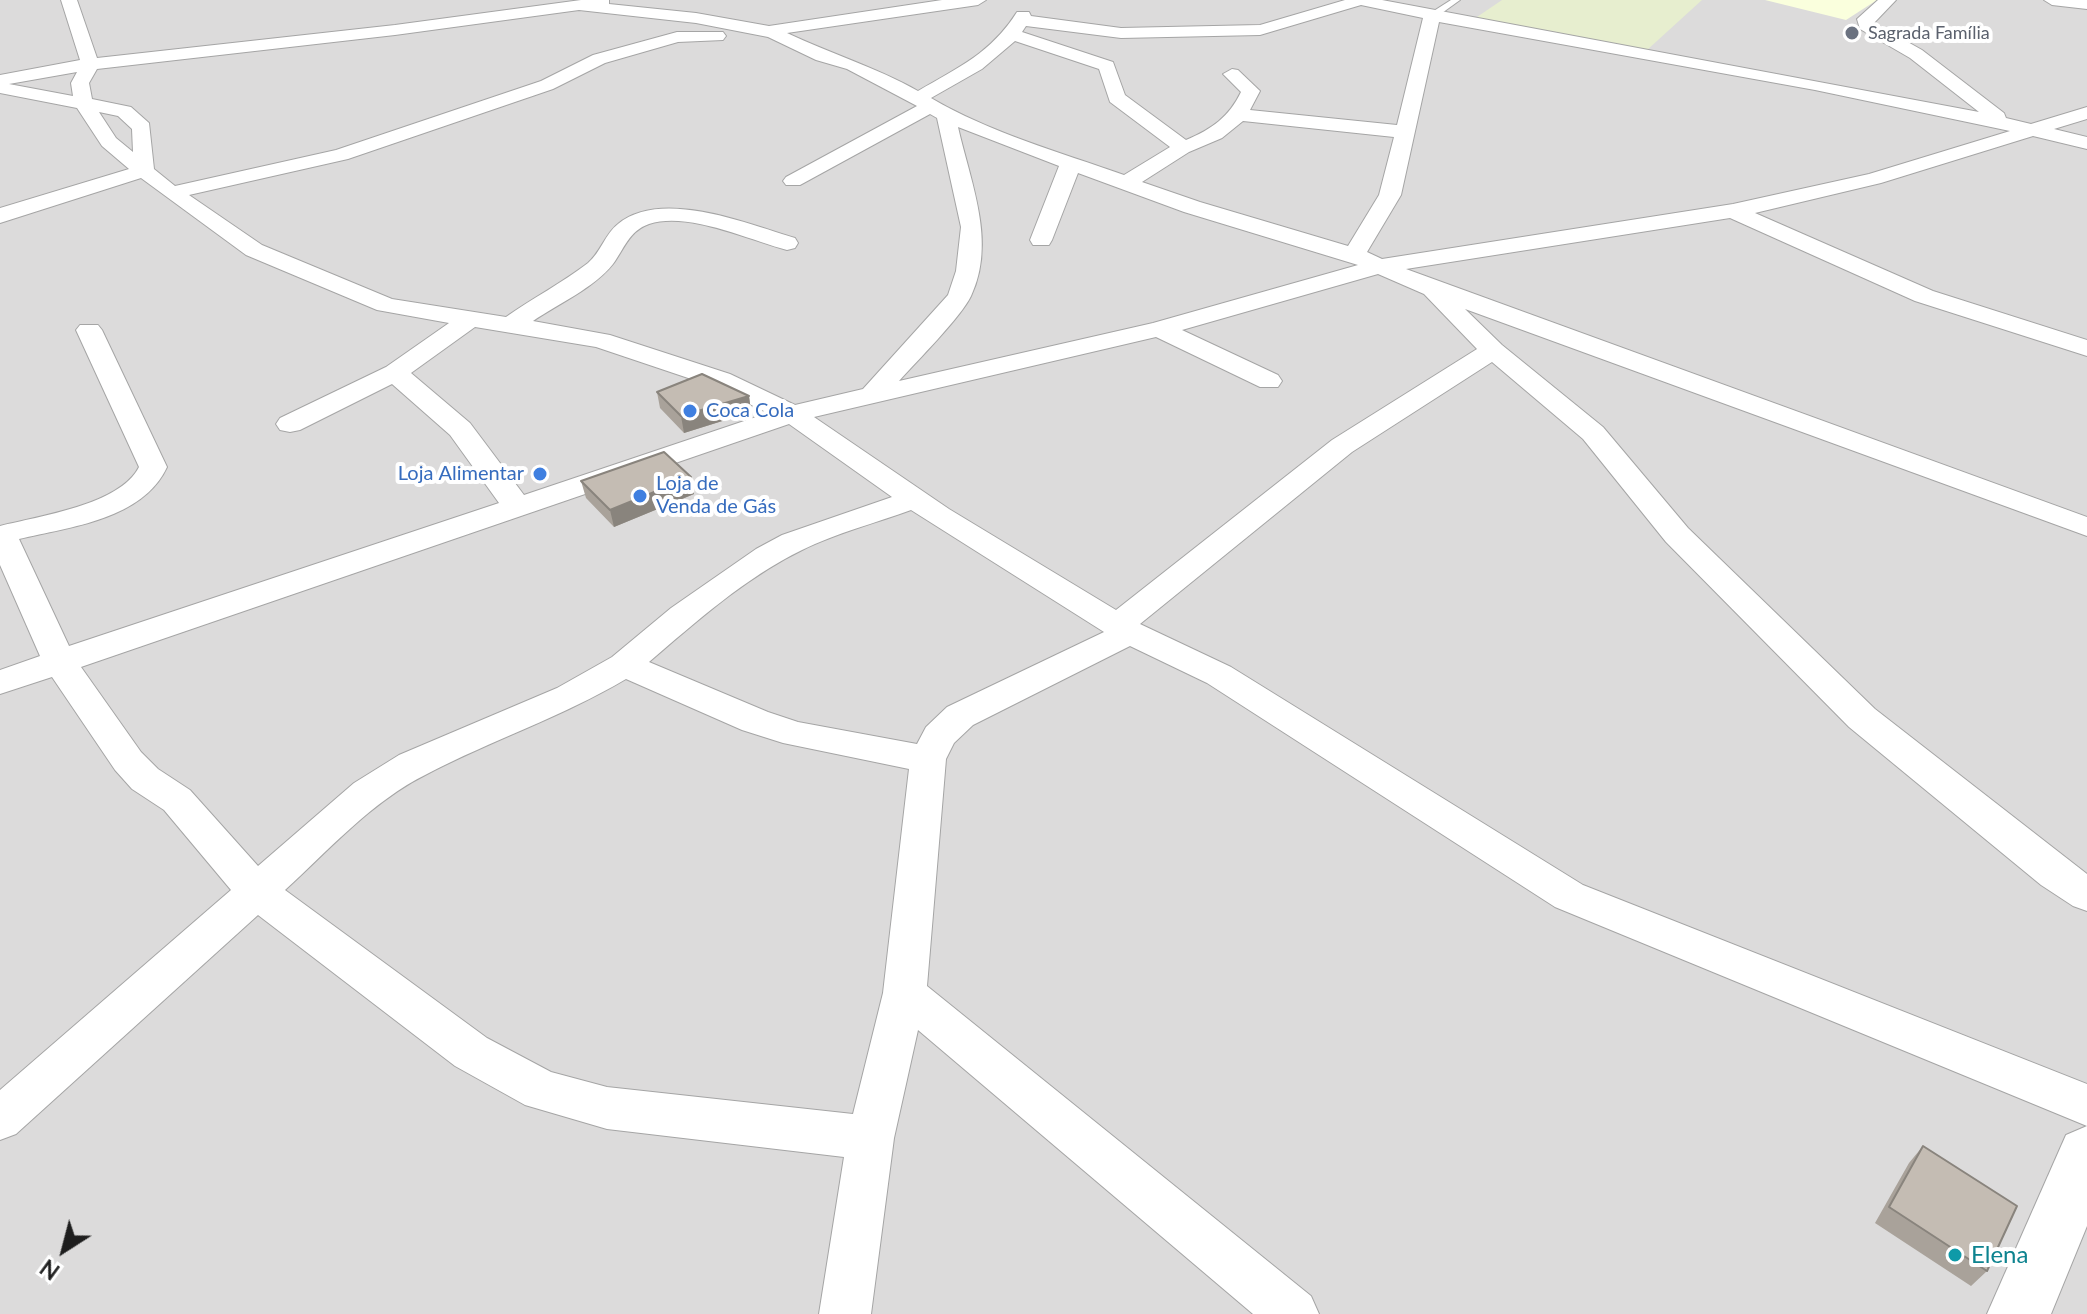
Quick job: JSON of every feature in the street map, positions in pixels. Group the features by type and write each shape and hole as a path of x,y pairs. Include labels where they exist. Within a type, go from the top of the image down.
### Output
{"street":[{"path":"69,0 90,64 80,83 83,102 109,142 171,193 254,250 386,305 601,340 721,380 792,414 915,499 1124,629 1219,675 1569,896 2087,1105"},
{"path":"1,86 90,64 610,0"},
{"path":"171,193 341,155 547,85 599,59 677,37 771,32 852,17 978,0"},
{"path":"793,181 930,107 963,71 1017,27 1028,0"},
{"path":"1017,27 1121,33 1260,30 1360,0 1432,16 2003,121 2087,143"},
{"path":"1888,0 1865,19 1866,25 1916,54 2003,121"},
{"path":"2052,0 2087,4"},
{"path":"575,3 696,18 771,32 822,56 853,65 930,107 1071,163 1192,207 1354,255 1427,287 2087,527"},
{"path":"575,3 677,37"},
{"path":"853,65 832,47 852,28 884,14"},
{"path":"1354,255 1390,195 1432,16"},
{"path":"1017,27 1107,66 1117,98 1174,138 1182,148"},
{"path":"1126,183 1182,148 1215,135 1241,115 1251,91 1232,74"},
{"path":"1,86 83,102"},
{"path":"872,396 959,297 965,283 972,227 930,107"},
{"path":"0,682 792,414 1159,329 1382,266 1733,211 1874,179 2087,113"},
{"path":"1241,115 1407,132"},
{"path":"1041,240 1071,163"},
{"path":"0,216 42,200 144,171"},
{"path":"1733,211 1924,296 2087,348"},
{"path":"510,326 548,297 600,265 626,228 652,217 696,217 787,243"},
{"path":"1427,287 1493,350 1593,433 1677,535 1862,718 2055,874 2087,895"},
{"path":"290,424 395,373 469,320"},
{"path":"1159,329 1269,381"},
{"path":"89,330 153,467 144,483 129,495 97,509 1,535 59,661 128,761 145,779 177,800 256,891 471,1052 541,1090 607,1108 870,1138"},
{"path":"845,1314 870,1138 905,993 928,759 939,736 960,716 1124,629 1342,446 1493,350"},
{"path":"395,373 460,429 517,506"},
{"path":"0,1119 367,793 401,772 569,697 624,665 683,616 767,556 793,542 915,499"},
{"path":"624,665 755,721 796,734 928,759"},
{"path":"905,993 1293,1314"},
{"path":"2019,1314 2087,1154"}],"lane":[{"path":"1432,16 1456,0"}],"shaded area":[{"path":"0,0 2087,0 2087,1314 0,1314"},
{"path":"1502,0 1702,0 1646,51 1474,19"},
{"path":"1765,0 1877,0 1846,20"}],"building":[{"path":"702,374 749,396 681,416 657,392"},
{"path":"664,452 691,477 610,510 581,481"},
{"name":"Elena","path":"1923,1146 2017,1206 1987,1271 1889,1207"}],"place":[{"name":"Sagrada Família","path":"1852,33"},
{"name":"Coca Cola","path":"690,411"},
{"name":"Loja Alimentar","path":"540,474"},
{"name":"Loja de Venda de Gás","path":"640,496"},
{"name":"Elena","path":"1955,1255"}]}
